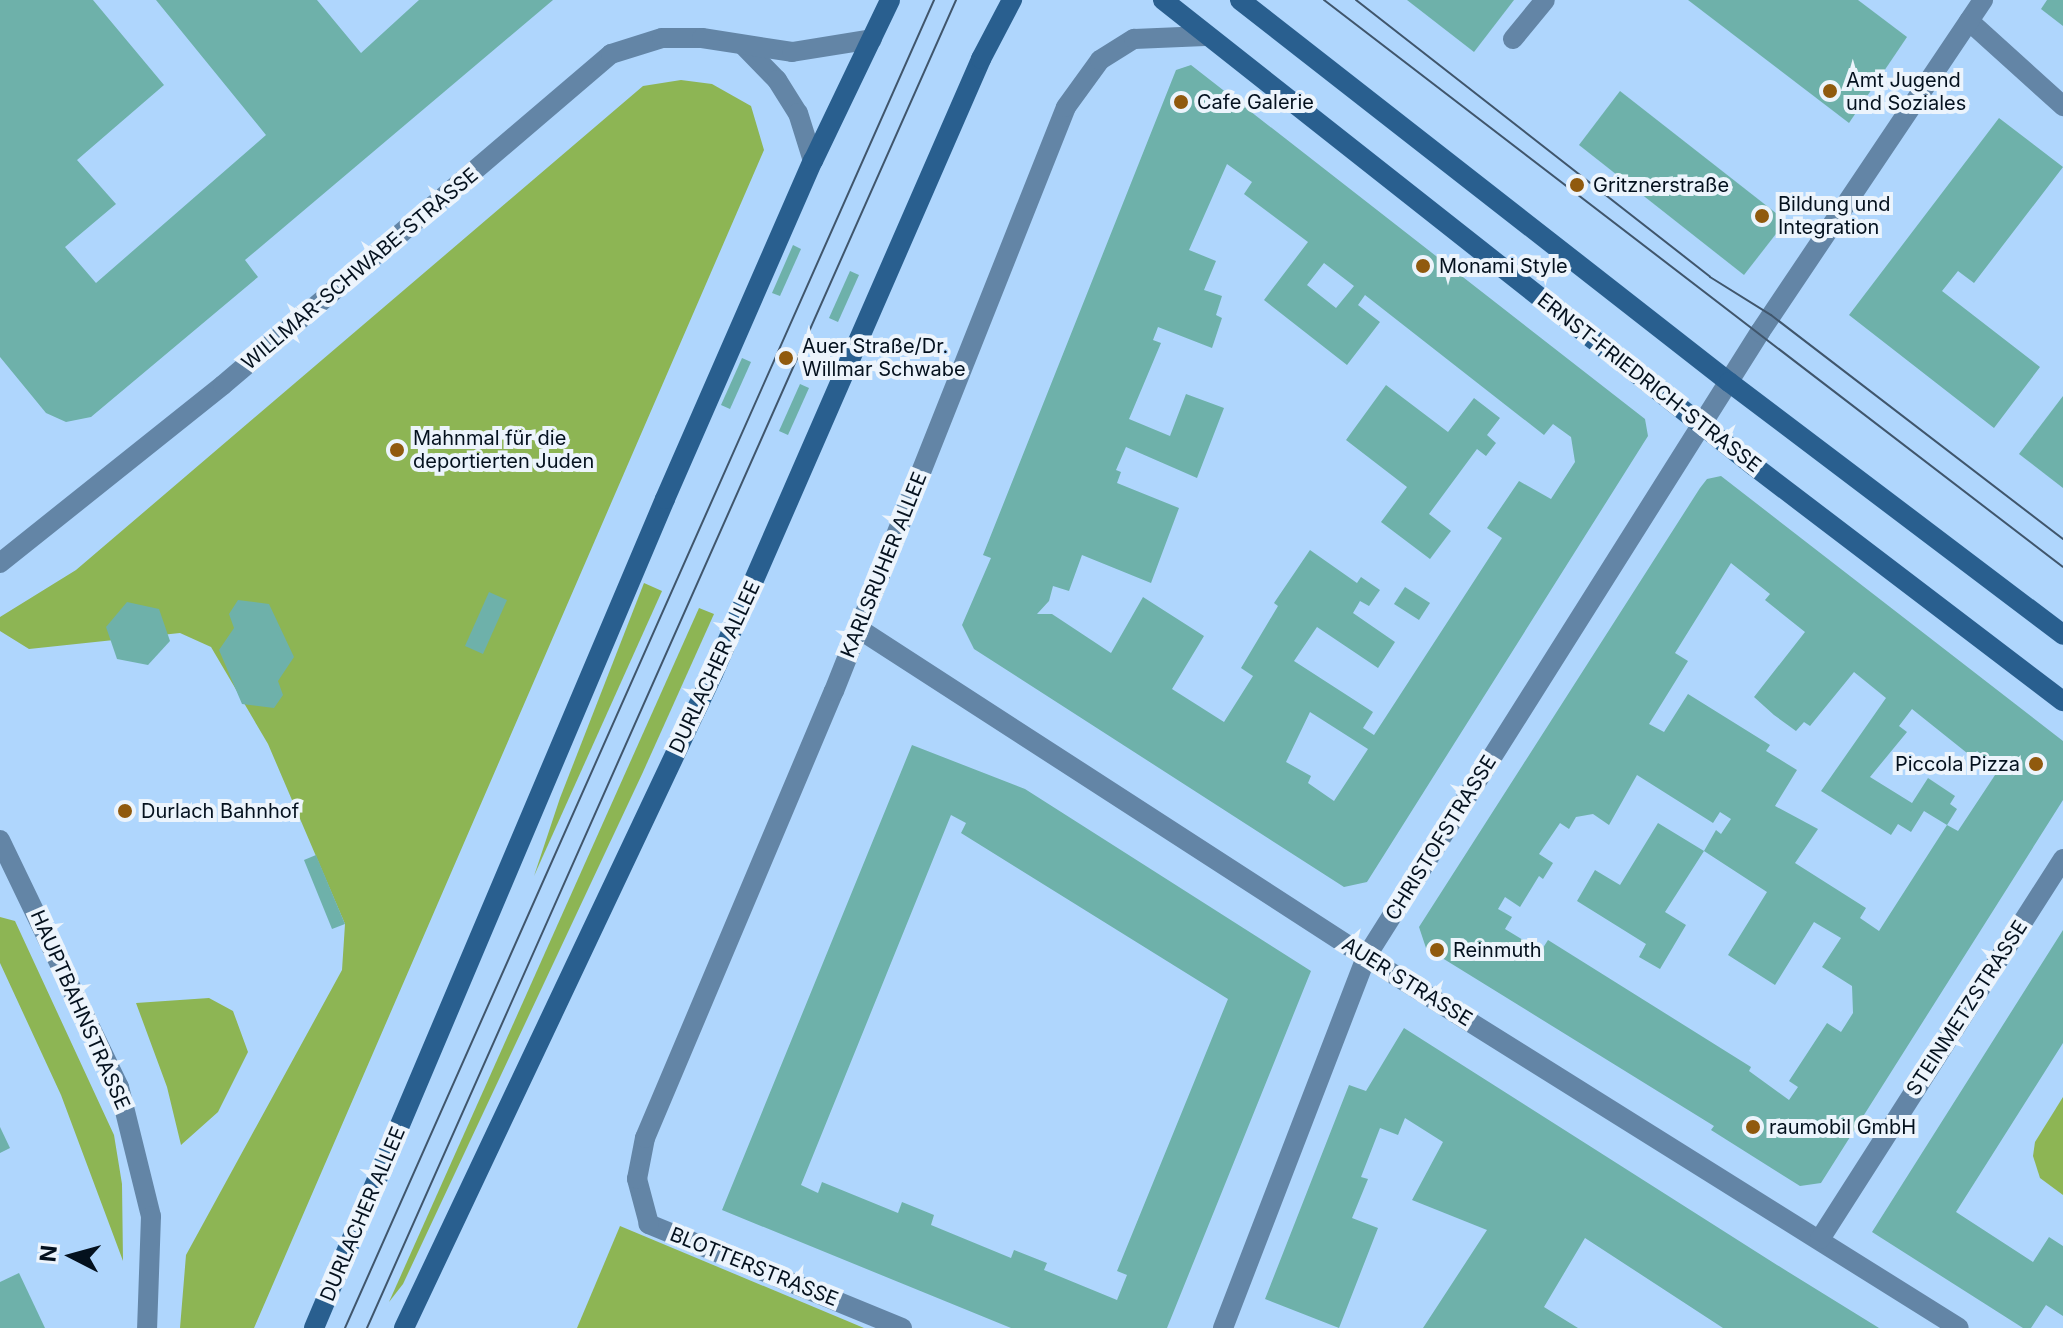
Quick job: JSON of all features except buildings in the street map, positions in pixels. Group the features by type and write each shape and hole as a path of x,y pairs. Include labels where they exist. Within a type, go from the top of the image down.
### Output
{"main road":[{"name":"DURLACHER ALLEE","path":"314,1328 813,161 890,0"},
{"name":"DURLACHER ALLEE","path":"404,1328 713,674 975,73 1012,0"},
{"name":"ERNST-FRIEDRICH-STRASSE","path":"1163,0 1702,425 2063,701"},
{"path":"1240,0 1729,382 2063,635"}],"street":[{"path":"1513,39 1545,0"},
{"path":"1729,382 1983,0"},
{"path":"1969,21 2063,106"},
{"name":"KARLSRUHER ALLEE","path":"637,1179 645,1138 859,629 1066,107 1100,60 1134,39 1205,36"},
{"name":"WILLMAR-SCHWABE-STRASSE","path":"0,563 223,385 611,54 662,38 792,52 872,39"},
{"path":"743,45 777,80 798,113 813,161"},
{"name":"CHRISTOFSTRASSE","path":"1223,1328 1366,957 1729,382"},
{"name":"AUER STRASSE","path":"859,629 1366,957 1959,1328"},
{"name":"HAUPTBAHNSTRASSE","path":"0,840 119,1087 151,1216 147,1328"},
{"name":"STEINMETZSTRASSE","path":"1820,1239 2063,859"},
{"name":"BLOTTERSTRASSE","path":"637,1179 649,1224 902,1328"}],"green space":[{"path":"681,80 712,84 751,106 764,150 254,1328 180,1328 186,1255 342,970 345,924 268,744 211,647 180,633 29,649 0,631 0,617 76,570 643,86"},
{"path":"644,583 662,591 534,876 560,798"},
{"path":"699,608 714,614 403,1284 389,1302"},
{"path":"0,917 15,921 114,1135 122,1184 123,1261 61,1095 0,963"},
{"path":"209,998 233,1011 248,1052 218,1112 181,1145 167,1087 136,1003"},
{"path":"2063,1097 2063,1195 2040,1178 2033,1156 2035,1142"},
{"path":"620,1226 864,1328 577,1328"}],"tram line":[{"path":"345,1328 934,0"},
{"path":"367,1328 956,0"},
{"path":"1324,0 2063,567"},
{"path":"1356,0 1710,277 1771,315 2063,539"}],"place":[{"name":"Amt Jugend und Soziales","path":"1830,91"},
{"name":"Cafe Galerie","path":"1181,102"},
{"name":"Gritznerstraße","path":"1577,185"},
{"name":"Bildung und Integration","path":"1762,216"},
{"name":"Monami Style","path":"1423,266"},
{"name":"Auer Straße/Dr. Willmar Schwabe","path":"786,358"},
{"name":"Mahnmal für die deportierten Juden","path":"397,450"},
{"name":"Piccola Pizza","path":"2036,764"},
{"name":"Durlach Bahnhof","path":"125,811"},
{"name":"Reinmuth","path":"1437,950"},
{"name":"raumobil GmbH","path":"1753,1127"}]}
